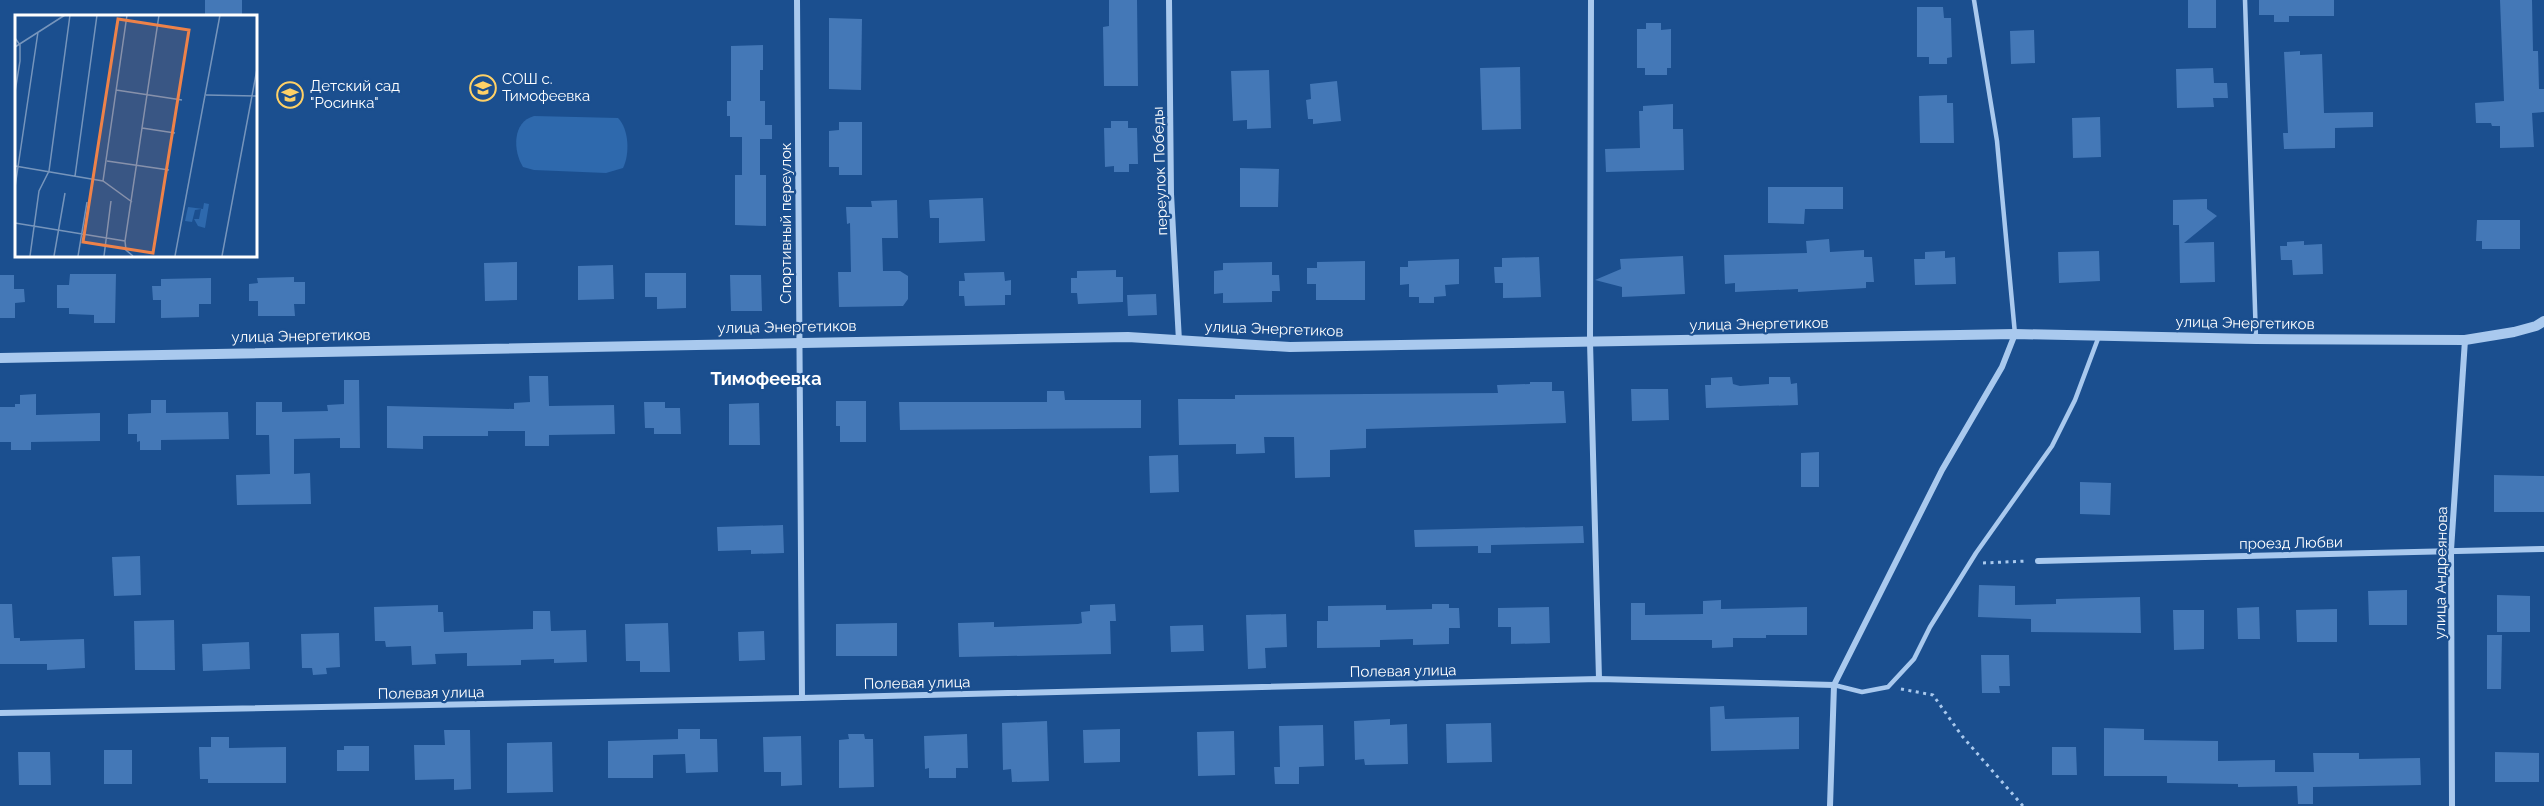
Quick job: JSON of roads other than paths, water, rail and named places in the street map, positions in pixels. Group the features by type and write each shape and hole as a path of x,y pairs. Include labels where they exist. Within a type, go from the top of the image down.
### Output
{"street":[{"name":"Спортивный переулок","path":"797,0 802,698"},
{"name":"переулок Победы","path":"1169,0 1171,194 1179,341"},
{"path":"1591,0 1590,342 1599,679"},
{"name":"улица Энергетиков","path":"0,358 1128,337 1290,348 2015,334 2465,340 2514,332 2536,326 2544,321"},
{"path":"1830,806 1834,685 1942,470 2002,367 2015,334"},
{"name":"улица Андреянова","path":"2452,806 2451,550 2465,340"},
{"name":"проезд Любви","path":"2038,561 2544,549"},
{"name":"Полевая улица","path":"0,713 802,698 1599,679 1834,685"}],"lane":[{"path":"1974,0 1997,141 2015,334"},
{"path":"2245,0 2256,339"},
{"path":"1834,685 1862,692 1888,687 1914,659 1930,627 1969,563 2052,446 2075,400 2099,336"}],"place":[{"name":"СОШ с. Тимофеевка","path":"483,88"},
{"name":"Детский сад \"Росинка\"","path":"290,95"}],"district":[{"name":"Тимофеевка","path":"766,379"}]}
